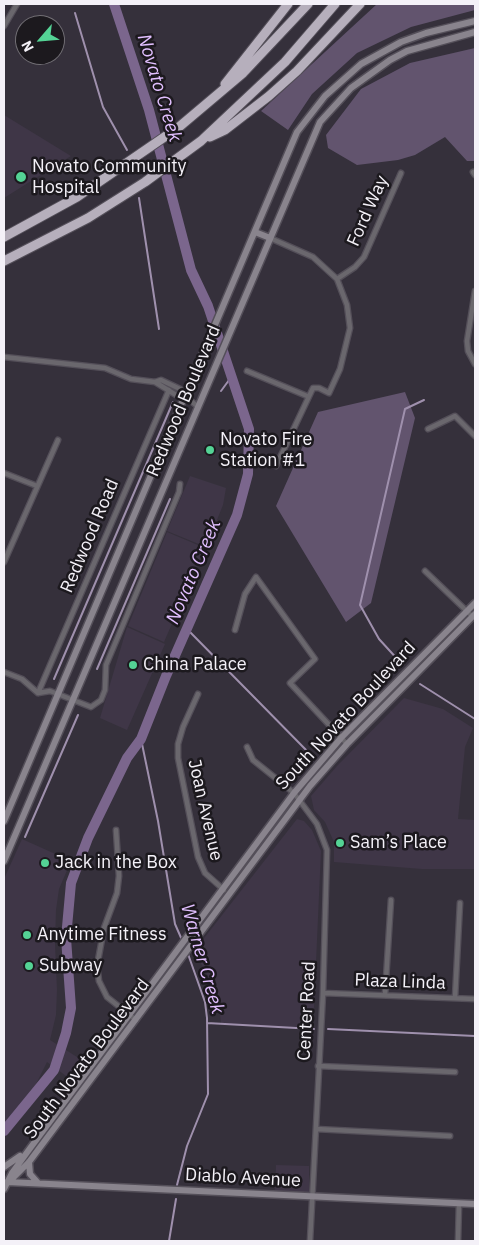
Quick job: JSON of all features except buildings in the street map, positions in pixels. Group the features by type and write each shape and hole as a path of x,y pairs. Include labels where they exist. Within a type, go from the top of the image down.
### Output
{"highway":[{"path":"218,95 234,70 258,44 288,4"},
{"path":"4,236 78,198 179,127 218,95 268,49 308,4"},
{"path":"4,261 57,236 145,182 201,141 285,62 335,4"},
{"path":"201,141 225,130 269,96 297,71 360,4"}],"main road":[{"name":"Redwood Boulevard","path":"4,822 298,132 325,96 344,77 368,60 400,42 426,33 475,21"},
{"name":"Redwood Boulevard","path":"4,861 320,122 351,88 370,72 407,52 475,32"},
{"path":"255,232 270,238"},
{"name":"South Novato Boulevard","path":"5,1181 294,792 341,738 475,603"},
{"name":"South Novato Boulevard","path":"5,1181 29,1162 299,800 348,744 474,616"},
{"path":"4,1167 16,1160 31,1147"},
{"path":"29,1162 30,1174 38,1183"},
{"path":"4,1189 5,1181"},
{"name":"Diablo Avenue","path":"5,1181 475,1204"}],"street":[{"path":"4,26 17,4"},
{"name":"Ford Way","path":"337,280 355,267 364,257 401,173"},
{"path":"270,238 313,257 337,280 348,305 350,328 340,369 329,393 319,388 313,388 307,396 276,466"},
{"path":"475,291 467,341 468,351 475,364"},
{"path":"4,357 105,368 131,379 155,382 185,396"},
{"path":"247,371 307,396"},
{"path":"155,382 161,380 173,385 180,389 197,406"},
{"name":"Redwood Road","path":"38,693 169,390"},
{"path":"428,429 455,416 475,436"},
{"path":"4,562 58,440"},
{"path":"4,473 37,486"},
{"path":"4,672 22,679 38,693 50,691 91,707 104,696 106,665 179,492 180,484"},
{"path":"424,571 467,612 474,616"},
{"path":"235,630 245,594 256,577 315,659 290,683 348,744"},
{"name":"Joan Avenue","path":"198,694 183,727 178,744 178,758 198,857 205,873 229,894"},
{"path":"247,747 253,760 294,792"},
{"name":"Center Road","path":"294,792 318,824 327,850 323,993 310,1241"},
{"path":"116,830 119,876 116,893 104,928 97,966 99,981 107,997 136,1020"},
{"path":"385,995 391,900"},
{"path":"456,998 460,904"},
{"name":"Plaza Linda","path":"323,993 475,999"},
{"path":"318,1066 455,1072"},
{"path":"316,1129 450,1136"},
{"path":"458,1241 459,1204"}],"shaded area":[{"path":"377,4 475,4 475,10 411,27 357,53 312,94 288,130 261,111"},
{"path":"475,48 475,161 467,161 445,137 415,155 398,160 357,165 328,148 326,135 361,89 410,63"},
{"name":"Novato Community Hospital","path":"4,115 71,156 4,198"},
{"path":"405,392 415,418 371,603 346,622 276,506 318,412"},
{"path":"190,476 226,488 223,505 206,547 167,531"},
{"path":"167,532 205,548 164,642 128,626"},
{"path":"127,627 165,644 127,730 100,718"},
{"path":"404,698 443,709 473,728 465,747 458,819 475,820 475,869 422,869 334,862 334,842 325,822 314,810 311,796 337,766"},
{"path":"297,819 304,821 312,830 321,851 313,1029 221,1024 218,994 194,951"},
{"path":"22,839 71,861 59,889 56,910 56,1015 50,1040 85,1062 73,1081 47,1062 34,1088 4,1127 4,879"},
{"path":"276,1165 309,1166 309,1193 275,1191"}],"waterway":[{"name":"Novato Creek","path":"4,1131 54,1070 66,1033 71,1008 66,938 71,883 88,838 127,758 141,739 166,676 237,515 248,474 249,429 208,306 191,270 149,110 114,4"},
{"path":"75,13 103,107 127,150"},
{"path":"139,198 159,329"},
{"path":"221,391 232,376"},
{"path":"400,662 379,639 360,605 405,409 424,400"},
{"path":"54,679 173,402"},
{"path":"97,669 170,499"},
{"path":"187,629 312,756"},
{"path":"420,684 475,719"},
{"path":"25,837 78,715"},
{"name":"Warner Creek","path":"141,739 158,821 175,924 182,940"},
{"name":"Warner Creek","path":"177,1185 187,1146 208,1094 205,1002 188,954"},
{"path":"207,1023 314,1029"},
{"path":"328,1029 475,1036"},
{"name":"Warner Creek","path":"169,1241 176,1199"}],"place":[{"name":"Novato Community Hospital","path":"21,177"},
{"name":"Novato Fire Station #1","path":"210,450"},
{"name":"China Palace","path":"133,665"},
{"name":"Sam’s Place","path":"340,843"},
{"name":"Jack in the Box","path":"45,863"},
{"name":"Anytime Fitness","path":"27,935"},
{"name":"Subway","path":"29,966"}]}
